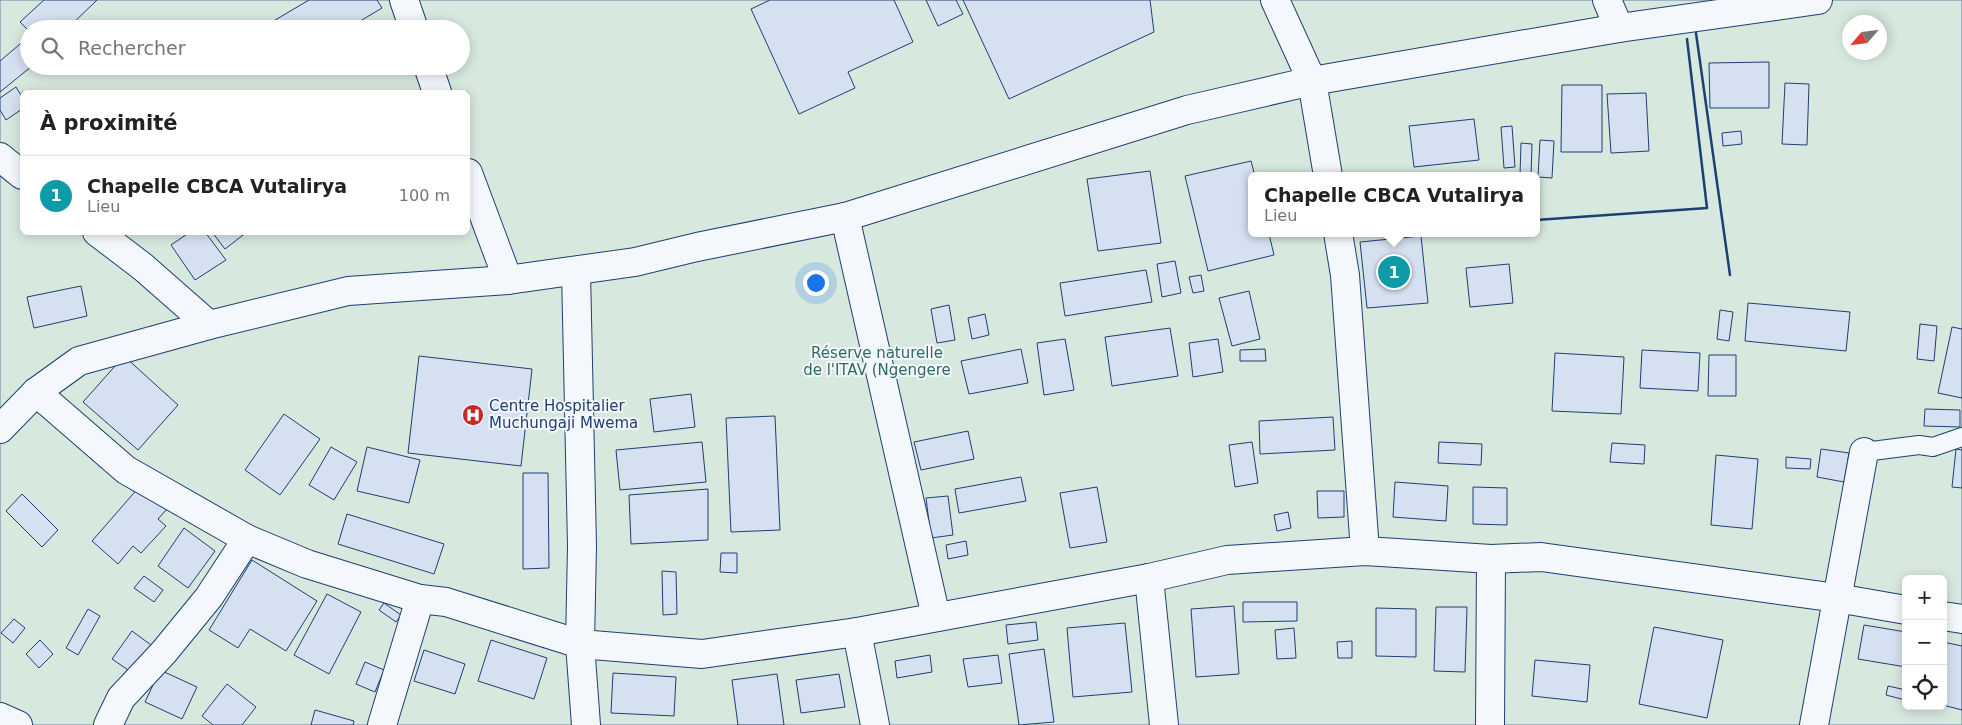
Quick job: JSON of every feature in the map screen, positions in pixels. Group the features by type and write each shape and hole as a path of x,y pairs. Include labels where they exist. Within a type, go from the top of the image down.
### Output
{"street":[{"path":"404,0 411,20"},
{"path":"1275,0 1312,81 1327,172"},
{"path":"1607,0 1619,28"},
{"path":"0,429 36,392 78,361 209,324 348,291 508,280 635,262 697,247 845,217 1187,110 1312,81 1619,28 1818,0"},
{"path":"431,75 436,90"},
{"path":"0,157 20,173"},
{"path":"470,178 508,280"},
{"path":"845,217 936,617"},
{"path":"101,235 209,324"},
{"path":"1339,237 1345,275 1364,551"},
{"path":"576,271 582,536 580,644 586,725"},
{"path":"36,392 126,470 246,539 307,564 420,599 446,602 580,644 702,654 858,632 1149,578 1227,560 1364,551 1491,559 1540,557 1837,598 1902,609"},
{"path":"1814,725 1864,452"},
{"path":"108,725 121,698 164,652 208,597 246,539"},
{"path":"1490,725 1491,559"},
{"path":"1149,578 1164,725"},
{"path":"382,725 420,599"},
{"path":"1947,616 1962,618"},
{"path":"858,632 875,725"},
{"path":"0,716 18,725"}],"lane":[{"path":"1864,452 1919,445 1934,447 1962,437"}],"green space":[{"name":"Réserve naturelle de l'ITAV (Ngengere","path":"0,0 1962,0 1962,725 0,725"}],"building":[{"path":"44,0 97,0 76,20 22,20"},
{"path":"309,0 377,0 382,8 362,20 275,20"},
{"path":"770,0 894,0 913,42 848,72 855,88 799,114 751,9"},
{"path":"926,0 956,0 963,14 938,26"},
{"path":"963,0 1150,0 1154,32 1009,99"},
{"path":"20,44 21,75 0,92 0,61"},
{"path":"1769,62 1769,108 1710,108 1709,63"},
{"path":"1785,83 1809,84 1807,145 1782,144"},
{"path":"1562,85 1602,85 1602,152 1561,152"},
{"path":"16,87 20,94 20,110 6,120 0,110 0,98"},
{"path":"1646,93 1649,151 1611,153 1607,94"},
{"path":"1474,119 1479,160 1414,167 1409,126"},
{"path":"1512,126 1515,167 1504,168 1501,127"},
{"path":"1741,131 1742,144 1723,146 1722,133"},
{"path":"1540,140 1554,141 1552,178 1540,177 1540,172 1538,172"},
{"path":"1521,143 1532,144 1531,172 1520,172"},
{"path":"1251,161 1254,172 1248,172 1248,237 1270,237 1274,255 1208,271 1185,176"},
{"path":"1150,171 1161,243 1098,251 1087,179"},
{"path":"186,235 207,235 226,260 195,280 171,245"},
{"path":"214,235 243,235 225,249"},
{"path":"1421,237 1428,303 1367,308 1360,242"},
{"path":"1175,261 1181,293 1162,297 1157,264"},
{"path":"1509,264 1513,303 1470,307 1466,268"},
{"path":"1146,270 1152,302 1065,316 1060,283"},
{"path":"1201,275 1204,291 1193,293 1189,277"},
{"path":"81,286 87,316 34,328 27,297"},
{"path":"1249,291 1260,339 1232,346 1219,298"},
{"path":"1748,303 1850,312 1846,351 1745,341"},
{"path":"949,305 955,340 937,343 931,309"},
{"path":"1720,310 1733,312 1729,341 1717,339"},
{"path":"985,314 989,335 972,339 968,318"},
{"path":"1920,324 1937,326 1934,361 1917,359"},
{"path":"1952,327 1962,329 1962,398 1938,393"},
{"path":"1170,328 1178,376 1112,386 1105,337"},
{"path":"1065,339 1074,390 1044,395 1037,343"},
{"path":"1218,339 1223,372 1193,377 1189,343"},
{"path":"1021,349 1028,383 969,394 961,361"},
{"path":"1265,349 1266,361 1240,361 1240,350"},
{"path":"1642,350 1700,353 1698,391 1640,388"},
{"path":"1555,353 1624,357 1621,414 1552,411"},
{"path":"1709,355 1736,355 1736,396 1708,396"},
{"path":"124,356 178,405 138,450 83,402"},
{"path":"419,356 532,369 521,466 408,453"},
{"path":"691,394 695,427 654,432 650,399"},
{"path":"1925,409 1960,410 1960,427 1924,426"},
{"path":"284,414 320,439 280,495 245,470"},
{"path":"775,416 780,530 731,532 726,418"},
{"path":"1333,417 1335,450 1260,454 1259,421"},
{"path":"968,431 974,459 921,470 914,442"},
{"path":"702,442 706,482 620,490 616,450"},
{"path":"1252,442 1258,483 1235,487 1229,445"},
{"path":"1439,442 1482,444 1481,465 1438,463"},
{"path":"1612,443 1645,445 1644,464 1610,462"},
{"path":"331,447 357,462 334,500 309,485"},
{"path":"367,447 420,460 409,503 357,491"},
{"path":"1821,449 1849,453 1844,482 1817,477"},
{"path":"1956,449 1962,450 1962,488 1952,487"},
{"path":"1716,455 1758,459 1752,529 1711,525"},
{"path":"1786,457 1811,459 1810,469 1786,468"},
{"path":"523,473 548,473 549,568 523,569"},
{"path":"1021,477 1026,501 959,513 955,489"},
{"path":"1395,482 1448,486 1446,521 1393,517"},
{"path":"140,486 167,509 158,519 166,526 141,553 133,546 118,564 92,541"},
{"path":"1097,487 1107,542 1070,548 1060,493"},
{"path":"1473,487 1507,488 1507,525 1473,524"},
{"path":"708,489 708,540 631,544 629,495"},
{"path":"1317,491 1344,491 1344,517 1318,518"},
{"path":"22,494 58,530 42,547 6,511"},
{"path":"948,496 953,535 931,538 926,498"},
{"path":"1288,512 1291,528 1277,531 1274,515"},
{"path":"347,514 444,544 434,574 338,544"},
{"path":"184,528 215,551 188,588 158,566"},
{"path":"966,541 968,555 948,559 946,545"},
{"path":"721,553 737,553 737,573 720,572"},
{"path":"252,560 317,601 286,651 250,629 238,648 209,630"},
{"path":"662,571 676,572 677,614 663,615"},
{"path":"144,576 163,590 154,602 134,588"},
{"path":"327,594 361,612 329,674 294,655"},
{"path":"1243,602 1297,602 1297,621 1243,622"},
{"path":"384,603 401,615 396,622 379,610"},
{"path":"1234,606 1239,674 1196,677 1191,609"},
{"path":"1436,607 1467,607 1465,672 1434,671"},
{"path":"1376,608 1416,609 1416,657 1376,656"},
{"path":"88,609 100,616 78,655 66,648"},
{"path":"14,619 25,628 13,643 1,633"},
{"path":"1036,622 1038,640 1008,644 1006,625"},
{"path":"1125,623 1132,692 1073,697 1067,628"},
{"path":"1864,625 1902,631 1902,666 1858,659"},
{"path":"1654,627 1723,640 1707,718 1639,704"},
{"path":"1294,628 1296,658 1277,659 1275,630"},
{"path":"132,631 151,645 131,672 112,659"},
{"path":"40,640 53,654 39,668 26,654"},
{"path":"491,640 547,658 534,699 478,681"},
{"path":"1352,641 1352,658 1338,658 1337,642"},
{"path":"1947,643 1962,646 1962,710 1947,706"},
{"path":"1044,649 1054,722 1019,725 1009,654"},
{"path":"424,650 465,664 455,694 414,681"},
{"path":"930,655 932,672 897,678 895,661"},
{"path":"998,655 1002,683 968,687 963,659"},
{"path":"1535,660 1590,665 1587,702 1532,696"},
{"path":"365,662 384,670 375,692 356,684"},
{"path":"160,670 197,687 182,719 145,702"},
{"path":"613,673 676,677 674,716 611,713"},
{"path":"777,674 784,725 738,725 732,680"},
{"path":"839,674 845,707 801,713 796,680"},
{"path":"227,684 256,707 242,725 213,725 202,716"},
{"path":"1888,686 1902,689 1902,699 1886,695"},
{"path":"315,710 354,721 353,725 311,725"}],"wall":[{"path":"1696,33 1730,275"},
{"path":"1540,220 1707,208 1687,39"}],"place":[{"name":"Chapelle CBCA Vutalirya","path":"1394,272"},
{"name":"Centre Hospitalier Muchungaji Mwema","path":"473,415"}]}
